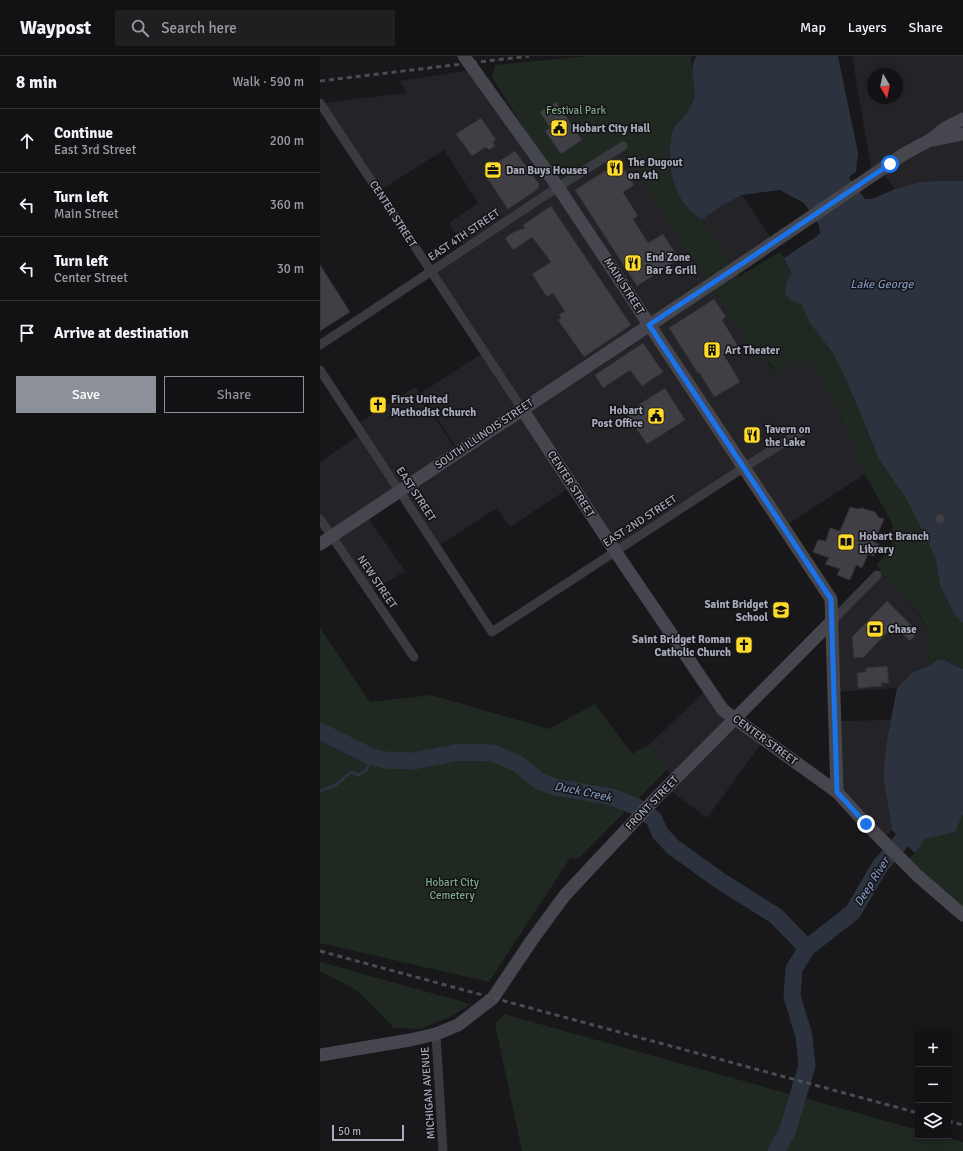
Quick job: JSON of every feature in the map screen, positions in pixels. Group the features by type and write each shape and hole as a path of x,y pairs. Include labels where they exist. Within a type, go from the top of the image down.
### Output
{"street":[{"name":"MAIN STREET","path":"464,56 558,187 831,599 837,792"},
{"name":"CENTER STREET","path":"320,103 615,551 723,710 837,792 866,824 918,876 963,915"},
{"path":"930,140 947,127 963,120"},
{"path":"930,140 963,134"},
{"name":"SOUTH ILLINOIS STREET","path":"320,544 859,186 904,154 930,140"},
{"name":"EAST 4TH STREET","path":"320,346 558,187 623,146"},
{"name":"EAST STREET","path":"320,370 492,632"},
{"name":"EAST 2ND STREET","path":"492,632 802,431"},
{"name":"NEW STREET","path":"320,519 414,657"},
{"name":"FRONT STREET","path":"320,1055 410,1040 436,1034 458,1025 493,998 532,940 565,895 657,797 877,575"},
{"name":"MICHIGAN AVENUE","path":"436,1034 443,1151"}],"shaded area":[{"path":"852,56 963,56 963,118 872,174"},
{"path":"472,70 741,467 615,550 432,272 466,248 449,223 478,203 444,150 379,191 322,103 407,93 399,81"},
{"path":"963,136 963,181 920,182 895,189 882,171 908,154"},
{"path":"620,146 708,283 649,322 558,184"},
{"path":"742,195 773,241 734,267 702,220 718,208"},
{"path":"710,286 777,375 797,363 813,367 838,409 865,474 784,527 651,325"},
{"path":"483,353 520,409 458,451 421,393"},
{"path":"415,387 457,452 400,489 357,424"},
{"path":"522,411 571,487 510,527 497,508 437,547 400,491"},
{"path":"361,434 398,491 332,535 320,518 320,462"},
{"path":"366,515 405,571 371,592 333,537"},
{"path":"881,573 895,584 923,621 931,642 925,650 931,665 913,672 897,688 835,692 833,622"},
{"path":"707,689 733,719 673,779 650,744"},
{"path":"735,720 763,741 707,818 667,788"},
{"path":"891,720 886,745 883,777 892,830 884,839 839,791 836,721"}],"green space":[{"name":"Festival Park","path":"589,56 691,56 694,97 688,112 676,125 670,166 673,178 693,213 702,220 740,276 780,252 831,331 963,611 963,669 947,661 936,662 931,665 925,650 931,642 923,620 895,584 881,573 877,564 889,552 893,538 892,524 865,474 838,409 813,367 797,363 777,375 769,362 764,365 708,283 620,146 558,184 492,77 495,65"},
{"name":"Hobart City Cemetery","path":"320,628 370,702 431,695 549,729 595,704 632,754 650,744 667,770 578,859 570,858 489,982 320,943"},
{"path":"963,814 963,911 907,860 915,853 925,839 955,832"},
{"path":"320,962 471,1004 452,1016 420,1029 394,1028 358,991 320,971"},
{"path":"504,1014 915,1129 915,1139 951,1139 963,1142 963,1151 522,1151 495,1024"}],"water":[{"name":"Lake George","path":"697,56 838,56 858,153 856,172 849,178 865,199 872,199 895,189 920,182 963,181 963,623 956,617 940,585 936,560 905,496 880,461 846,379 833,353 810,323 802,305 791,300 786,295 786,283 792,273 784,258 817,236 820,233 819,225 804,203 780,190 742,195 718,208 702,220 686,206 676,189 671,170 670,149 674,128 684,117 694,98 695,93 692,71 694,61"},
{"path":"937,660 944,660 963,669 963,814 955,832 925,839 915,853 892,830 883,777 886,745 897,688 913,672 931,665"}],"building":[{"name":"Hobart City Hall","path":"556,102 582,140 561,154 545,131 550,128 540,112"},
{"path":"481,118 496,140 493,142 495,146 489,150 486,147 472,156 456,134"},
{"path":"515,151 539,184 538,189 508,209 485,175 493,168 492,166"},
{"path":"619,162 634,185 623,192 638,216 633,219 648,243 663,234 679,259 637,286 575,190"},
{"path":"551,206 631,325 584,357 558,320 561,318 559,315 565,311 553,293 547,297 532,274 551,262 532,237 513,250 505,238 514,232 525,228 523,225"},
{"path":"320,265 350,312 320,331"},
{"path":"714,299 726,317 722,320 738,346 724,355 740,382 714,397 669,328"},
{"path":"643,343 663,372 642,386 630,370 603,388 595,375"},
{"name":"Hobart Post Office","path":"665,388 685,420 647,444 626,413"},
{"name":"Hobart Branch Library","path":"850,507 858,509 862,508 875,512 878,517 884,519 874,542 879,544 874,556 868,554 862,568 856,565 850,580 837,575 840,569 825,564 829,558 813,552 818,540 826,541 830,528 840,531"},
{"path":"938,514 942,514 944,515 944,523 938,524 935,521 935,517"},
{"name":"Chase","path":"887,601 918,632 910,641 893,626 864,657 854,658 852,637"},
{"path":"887,666 889,683 881,683 882,686 858,688 857,673 866,672 866,668"}],"waterway":[{"name":"Duck Creek","path":"320,731 372,757 386,760 414,761 459,752 493,753 518,764 541,782 555,787 612,797 635,806 654,819 660,833 673,847 719,880 776,916 807,948"},
{"path":"320,791 336,785 351,772 359,775 366,770 372,757"},
{"name":"Deep River","path":"776,1151 787,1132 807,1066 804,1036 792,996 794,969 807,948 853,912 880,866 917,823"}],"railway":[{"path":"320,81 529,56"},
{"path":"320,951 915,1112"},
{"path":"951,1122 963,1125"}],"place":[{"name":"Hobart City Hall","path":"559,128"},
{"name":"The Dugout on 4th","path":"615,168"},
{"name":"Dan Buys Houses","path":"493,170"},
{"name":"End Zone Bar & Grill","path":"633,263"},
{"name":"Art Theater","path":"712,350"},
{"name":"First United Methodist Church","path":"378,405"},
{"name":"Hobart Post Office","path":"656,416"},
{"name":"Tavern on the Lake","path":"752,435"},
{"name":"Hobart Branch Library","path":"846,542"},
{"name":"Saint Bridget School","path":"781,610"},
{"name":"Chase","path":"875,629"},
{"name":"Saint Bridget Roman Catholic Church","path":"744,645"}],"route":[{"path":"866,824 837,792 831,599 649,325 890,164"}]}
